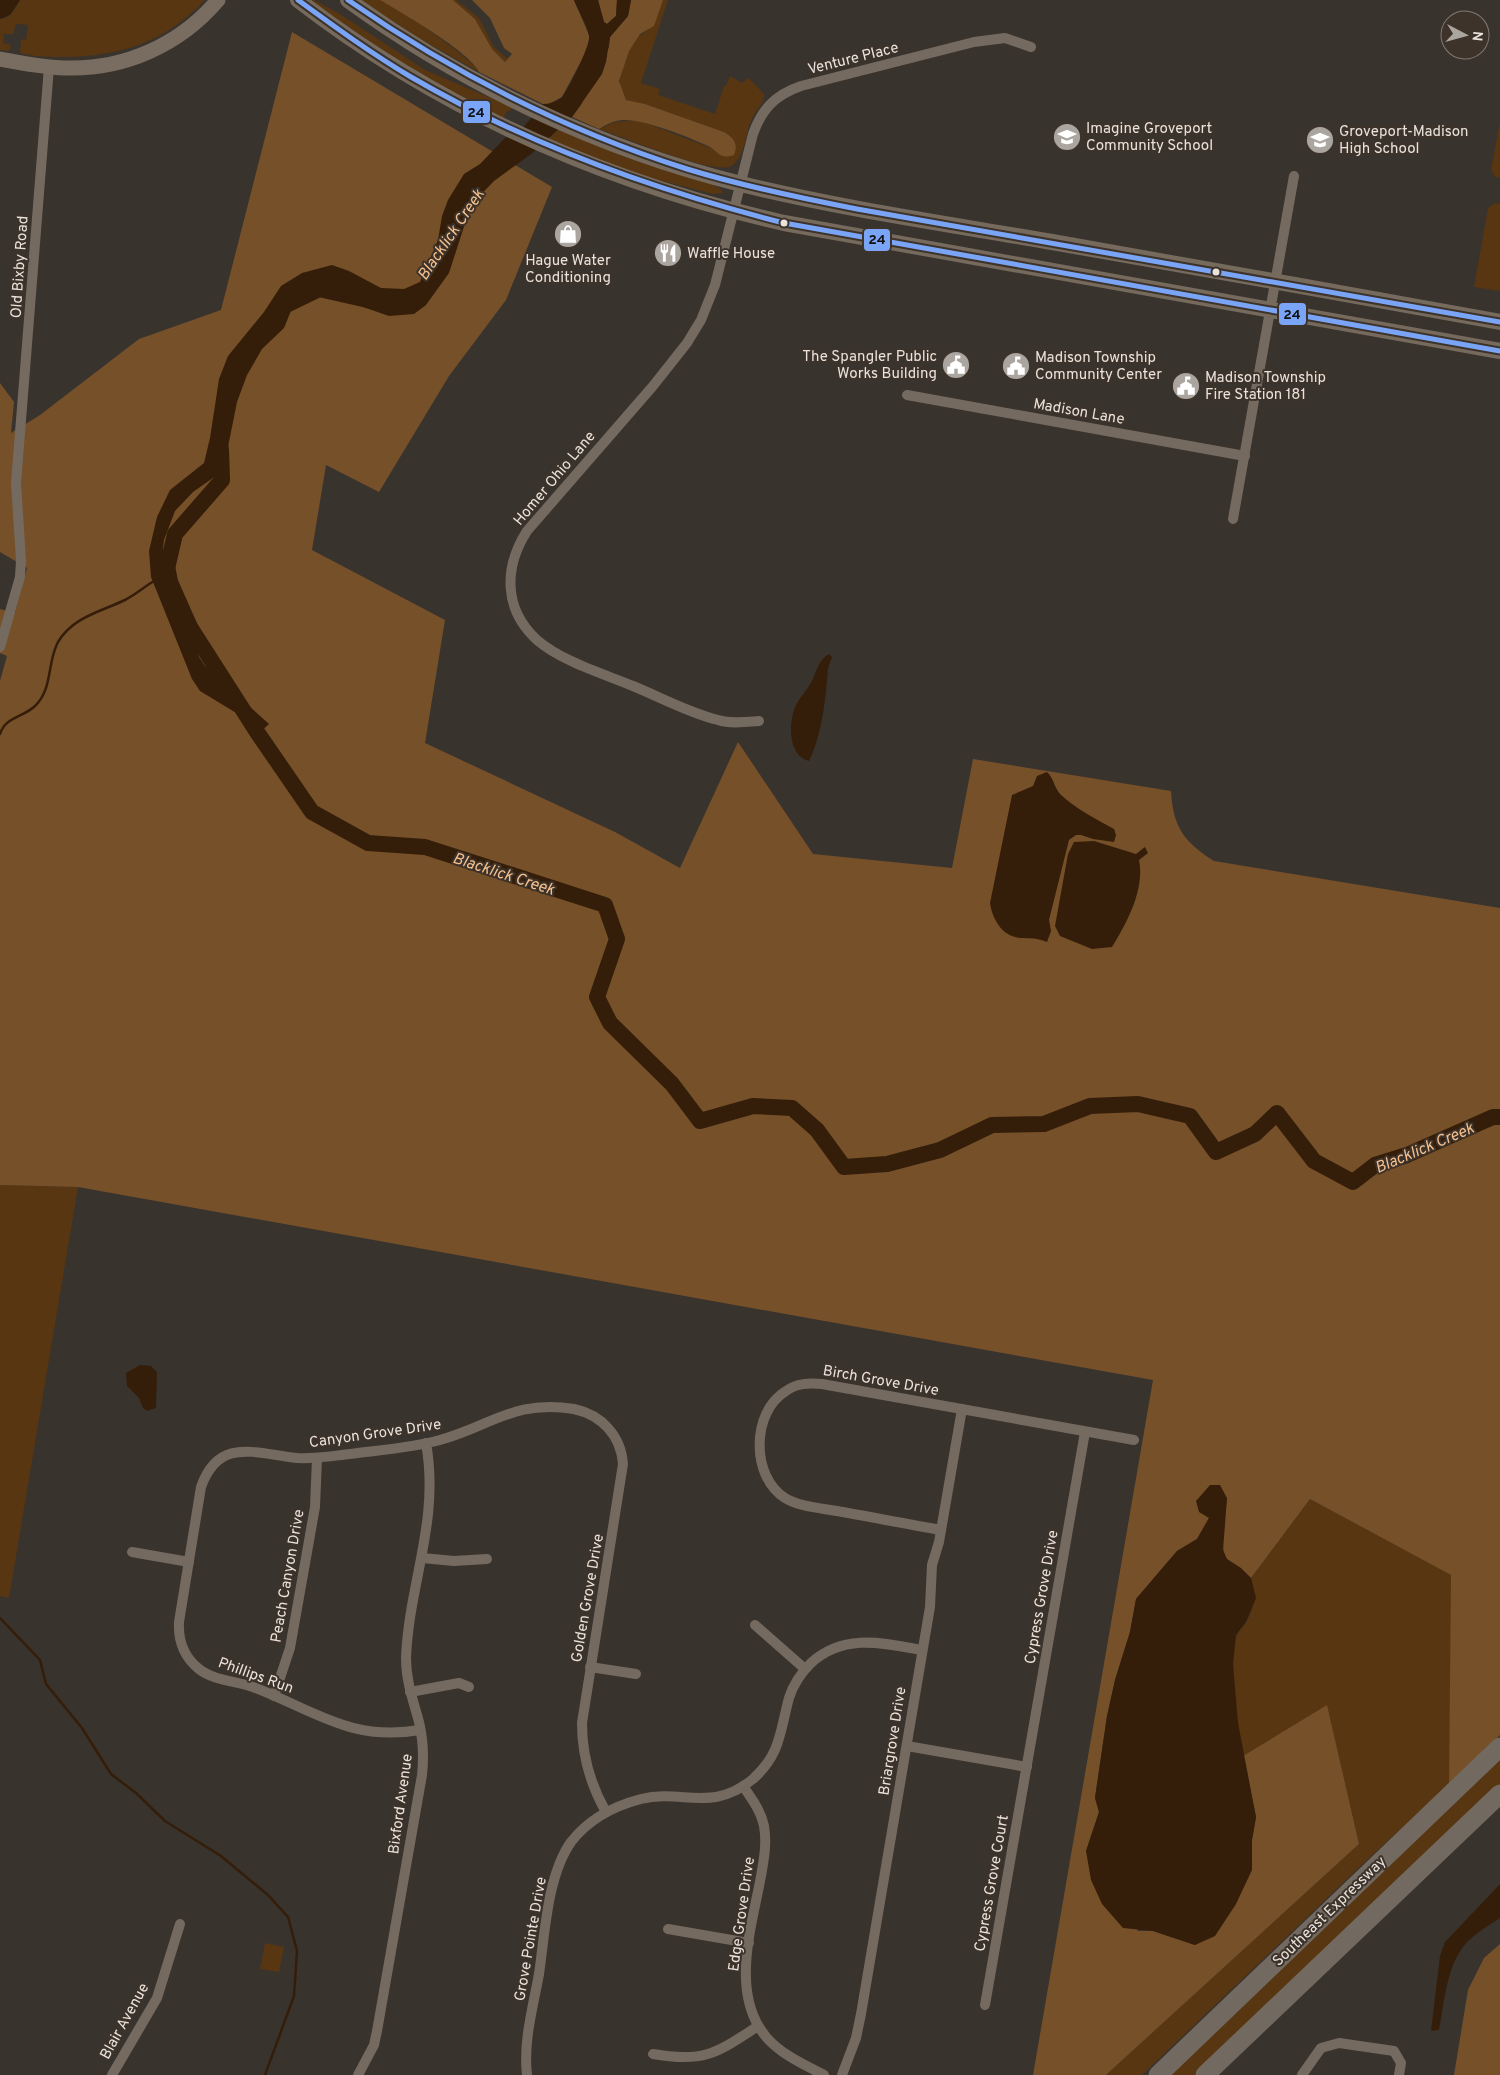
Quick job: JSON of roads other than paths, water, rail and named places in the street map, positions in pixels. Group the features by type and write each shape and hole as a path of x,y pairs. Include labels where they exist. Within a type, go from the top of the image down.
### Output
{"highway":[{"name":"Southeast Expressway","path":"1158,2075 1500,1748"},
{"path":"1205,2075 1500,1794"}],"main road":[{"path":"0,59 49,67 82,68 116,63 151,51 182,34 218,0"},
{"path":"298,0 365,48 409,76 498,126 561,154 656,189 733,212 824,231 1500,351"},
{"path":"348,0 443,62 517,102 580,130 661,160 739,183 788,194 1500,322"}],"street":[{"name":"Venture Place","path":"739,183 758,119 770,104 786,91 974,42 1005,38 1031,47"},
{"name":"Old Bixby Road","path":"0,647 20,577 21,560 16,483 49,67"},
{"path":"1233,519 1246,456 1294,176"},
{"name":"Homer Ohio Lane","path":"739,183 715,285 708,306 693,334 652,386 527,531 514,555 509,582 513,602 524,624 537,640 555,652 718,721 759,720"},
{"name":"Madison Lane","path":"907,395 1246,456"},
{"name":"Birch Grove Drive","path":"941,1530 800,1504 788,1500 777,1493 762,1472 759,1459 764,1425 774,1401 784,1391 808,1383 1134,1440"},
{"name":"Canyon Grove Drive","path":"235,1452 245,1451 317,1458 426,1443 461,1433 496,1417 520,1409 552,1407 575,1410"},
{"name":"Briargrove Drive","path":"842,2075 856,2038 861,2014 930,1607 932,1565 941,1530 962,1409"},
{"name":"Golden Grove Drive","path":"575,1410 594,1417 609,1428 620,1447 623,1464 583,1710 583,1755 598,1797 606,1812"},
{"name":"Cypress Grove Drive","path":"1027,1767 1085,1432"},
{"name":"Bixford Avenue","path":"358,2075 374,2045 379,2022 422,1774 420,1730 410,1692 406,1656 431,1494 426,1443"},
{"name":"Phillips Run","path":"235,1452 215,1462 205,1477 178,1622 180,1640 184,1651 203,1672 253,1687 319,1717 350,1728 390,1732 420,1730"},
{"name":"Peach Canyon Drive","path":"274,1696 287,1664 293,1633 315,1507 317,1458"},
{"path":"132,1552 189,1562"},
{"path":"422,1558 454,1561 487,1559"},
{"path":"755,1625 805,1669"},
{"name":"Grove Pointe Drive","path":"527,2075 527,2042 557,1872 571,1843 581,1832 606,1812 653,1797 713,1798 744,1786 763,1769 774,1754 782,1732 790,1696 805,1669 816,1659 832,1650 856,1642 879,1642 922,1650"},
{"path":"590,1666 636,1674"},
{"path":"410,1692 459,1683 469,1688"},
{"path":"907,1746 1027,1767"},
{"name":"Cypress Grove Court","path":"985,2004 1027,1767"},
{"name":"Edge Grove Drive","path":"744,1786 759,1811 765,1836 764,1857 749,1943 747,1990 752,2014 758,2026 780,2050 824,2075"},
{"name":"Blair Avenue","path":"112,2075 156,1998 180,1924"},
{"path":"668,1929 749,1943"},
{"path":"653,2054 686,2059 702,2057 725,2047 758,2026"},
{"path":"1302,2075 1321,2048 1339,2043 1394,2051 1401,2063 1399,2075"}],"water":[{"path":"0,0 20,0 10,15 0,19"},
{"path":"574,0 598,0 604,22 607,24 616,16 617,0 631,0 628,16 610,37 602,74 572,117 531,154 494,181 471,205 449,273 426,305 414,314 389,316 363,307 349,294 338,289 316,288 305,290 297,296 284,328 262,349 247,375 237,402 225,462 220,473 193,492 175,511 164,540 163,549 168,561 174,560 185,617 199,657 205,666 269,724 254,738 238,714 200,691 192,679 151,577 149,551 157,517 170,490 204,463 210,438 219,379 228,356 264,312 281,286 302,273 332,265 349,271 381,288 404,289 420,282 438,240 442,216 448,200 464,174 480,164 505,138 522,129 543,104 561,98 569,86 589,41 586,27"},
{"path":"829,654 832,657 828,668 823,716 809,761 802,758 793,745 791,736 792,718 797,703 811,683 820,663"},
{"path":"1047,772 1061,795 1080,809 1114,829 1116,835 1114,842 1081,835 1076,835 1069,840 1049,920 1051,931 1047,942 1038,939 1015,937 1005,932 995,919 990,903 1012,795 1033,786 1037,776"},
{"path":"1094,841 1136,854 1145,847 1148,853 1139,860 1140,871 1137,894 1129,917 1118,938 1112,947 1092,949 1060,936 1055,926 1068,854 1074,842"},
{"path":"140,1365 151,1366 157,1372 156,1408 147,1411 143,1408 139,1398 127,1386 126,1373"},
{"path":"1210,1485 1220,1485 1227,1498 1223,1550 1227,1559 1241,1568 1251,1578 1256,1598 1246,1622 1236,1635 1233,1664 1238,1723 1256,1817 1252,1840 1252,1870 1236,1904 1215,1936 1195,1945 1153,1931 1123,1928 1102,1904 1091,1880 1086,1851 1099,1812 1095,1798 1107,1716 1115,1680 1130,1632 1136,1599 1177,1551 1197,1539 1209,1518 1199,1512 1196,1501"},
{"path":"1500,1884 1500,1918 1474,1936 1458,1955 1449,1979 1439,2030 1431,2031 1440,1956 1445,1942"}],"waterway":[{"name":"Blacklick Creek","path":"276,315 280,308 319,289 372,301"},
{"name":"Blacklick Creek","path":"221,449 222,480 175,534 166,573 190,627 257,732 312,812 368,843 425,847 605,905 617,939 597,997 610,1023 672,1084 700,1121 753,1106 792,1108 817,1130 844,1167 887,1164 940,1150 992,1125 1044,1124 1090,1106 1138,1104 1190,1116 1216,1152 1255,1134 1277,1113 1314,1161 1353,1182 1375,1165 1407,1155 1493,1117 1500,1117"},
{"path":"0,734 6,724 31,710 41,699 45,692 52,658 58,642 71,627 88,616 125,600 154,581"},
{"path":"0,1618 40,1660 46,1684 82,1728 111,1774 136,1793 165,1821 221,1856 268,1895 288,1917 297,1951 294,1996 265,2075"}],"place":[{"name":"Imagine Groveport Community School","path":"1067,137"},
{"name":"Groveport-Madison High School","path":"1320,140"},
{"name":"Hague Water Conditioning","path":"568,234"},
{"name":"Waffle House","path":"668,253"},
{"name":"The Spangler Public Works Building","path":"956,365"},
{"name":"Madison Township Community Center","path":"1016,366"},
{"name":"Madison Township Fire Station 181","path":"1186,386"}]}
